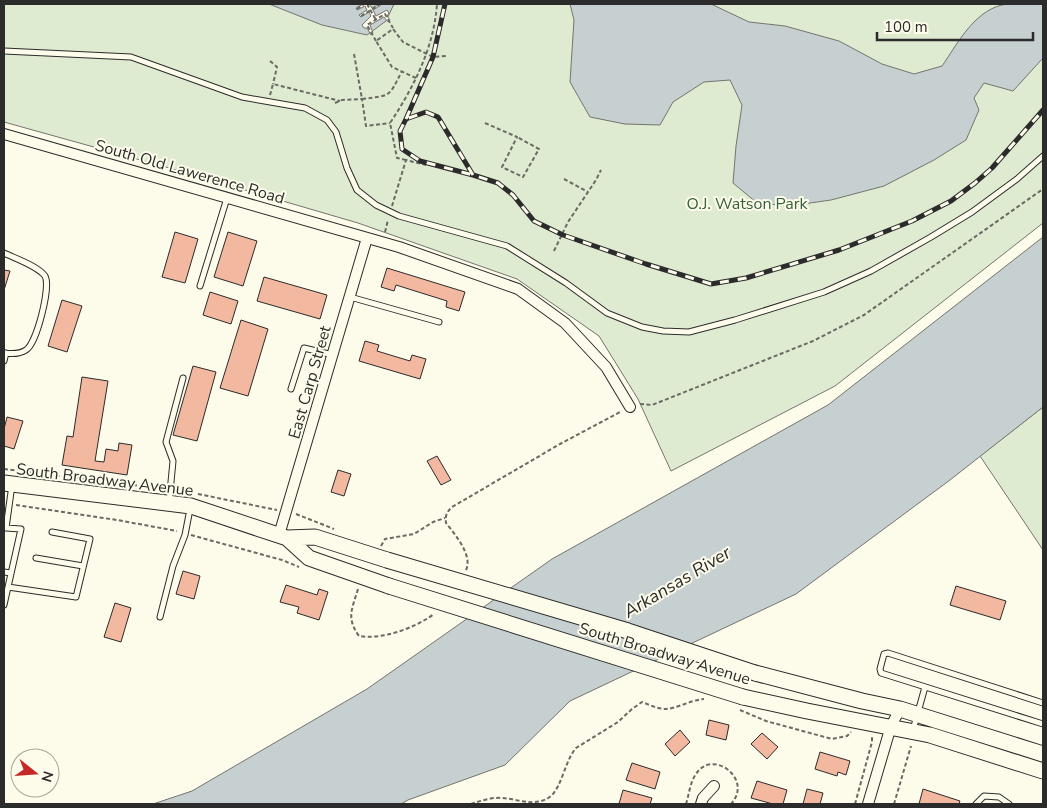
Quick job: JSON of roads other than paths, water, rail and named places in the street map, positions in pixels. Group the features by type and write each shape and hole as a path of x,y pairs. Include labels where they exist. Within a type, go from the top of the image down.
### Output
{"main road":[{"name":"South Broadway Avenue","path":"8,484 191,506 283,537 315,537 628,631 755,673 900,709 1043,754"},
{"name":"South Broadway Avenue","path":"283,537 309,558 741,703 807,712 930,734 1043,771"}],"street":[{"name":"South Old Lawerence Road","path":"4,134 399,247 518,289 565,323 606,367 630,407"},
{"name":"East Carp Street","path":"283,537 367,238"},
{"path":"868,804 891,726 900,709"},
{"path":"701,804 703,798 714,786"}],"lane":[{"path":"4,51 131,57 242,97 305,108 327,120 336,132 346,168 357,190 376,205 399,216 507,246 566,283 607,313 642,327 663,331 689,332 735,320 824,292 871,271 972,212 1017,179 1043,156"},
{"path":"200,286 227,197"},
{"path":"4,253 36,269 45,276 47,287 33,344 26,350 14,354 5,353 4,361"},
{"path":"350,297 439,322"},
{"path":"291,390 304,348 333,355"},
{"path":"169,503 173,461 166,442 183,378"},
{"path":"4,605 21,530 5,528 8,484"},
{"path":"160,617 173,566 185,535 191,506"},
{"path":"8,587 76,597 90,539 52,532"},
{"path":"36,558 83,566"},
{"path":"4,572 11,574"},
{"path":"1043,703 888,653 884,654 880,669 881,673 1043,724"},
{"path":"912,730 925,687"},
{"path":"976,804 984,796 999,797 1009,804"}],"water":[{"path":"269,4 394,4 386,21 367,35 322,25"},
{"path":"570,4 711,4 749,22 785,26 839,41 882,64 914,74 942,66 961,37 986,12 1008,4 1043,4 1043,58 1013,91 984,83 974,98 979,110 966,140 934,160 884,186 831,200 789,206 757,203 733,183 742,105 730,80 704,82 673,102 660,125 625,124 590,117 570,82 574,20"},
{"name":"Arkansas River","path":"1043,237 1043,407 950,480 796,594 570,701 505,765 401,804 153,804 192,791 367,689 552,559 828,405"}],"railway":[{"path":"406,119 433,57 445,4"},
{"path":"473,175 438,117 426,112 406,119 400,131 402,149 420,161 498,183 513,195 534,221 563,235 711,284 746,278 839,250 912,221 951,201 992,168 1043,110"}],"park label":[{"name":"O.J. Watson Park","path":"747,203"}]}
